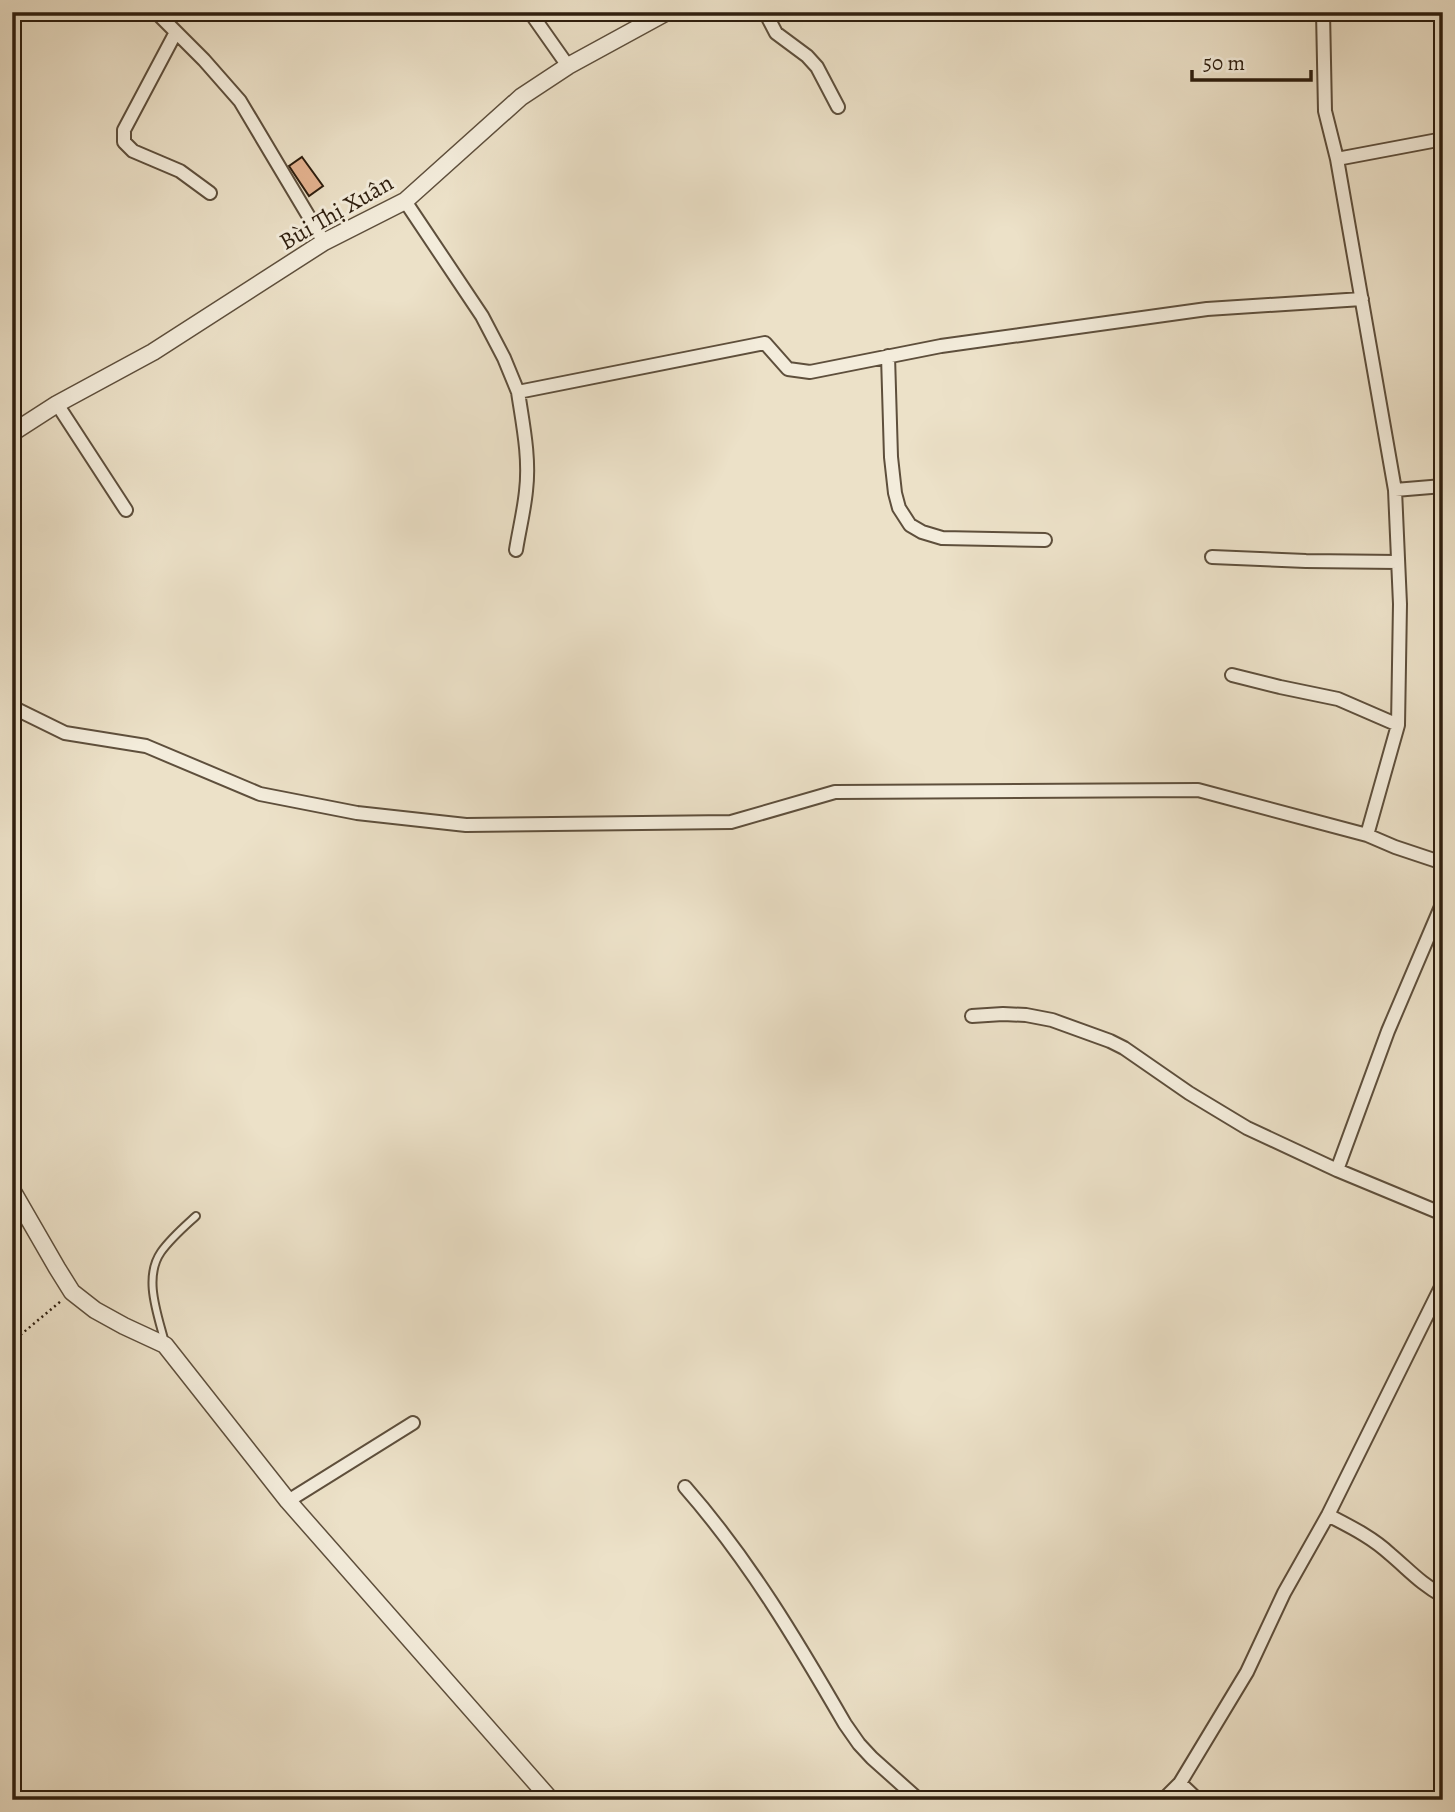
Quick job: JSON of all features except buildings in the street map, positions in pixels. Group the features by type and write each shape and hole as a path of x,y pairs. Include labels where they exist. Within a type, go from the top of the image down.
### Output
{"street":[{"path":"156,12 205,60 240,101 324,242"},
{"path":"530,12 568,65"},
{"name":"Bùi Thị Xuân","path":"12,433 57,404 153,352 324,242 405,201 522,97 568,65 667,12"},
{"path":"765,12 776,33 817,67 838,107"},
{"path":"1322,12 1325,111 1337,159 1395,490 1400,604 1398,725 1367,835"},
{"path":"176,32 124,130 124,142 133,151 180,171 210,193"},
{"path":"1337,159 1443,139"},
{"path":"405,201 482,316 504,358 517,392 527,470 516,550"},
{"path":"517,392 765,343 788,369 810,372 941,346 1207,309 1362,299"},
{"path":"888,356 891,457 895,493 899,508 910,525 942,538 1045,540"},
{"path":"57,404 127,510"},
{"path":"1395,490 1443,485"},
{"path":"1212,557 1398,562"},
{"path":"1232,675 1338,699 1398,725"},
{"path":"12,707 65,733 146,746 260,794 357,813 466,825 732,822 835,792 1198,790 1367,835 1443,863"},
{"path":"1337,1170 1388,1031 1443,902"},
{"path":"972,1016 1026,1015 1052,1020 1110,1041 1221,1114 1337,1170 1443,1214"},
{"path":"12,1190 72,1292 95,1310 165,1345 288,1501 551,1800"},
{"path":"1163,1800 1180,1783 1247,1672 1284,1593 1328,1516 1441,1292"},
{"path":"288,1501 413,1423"},
{"path":"685,1487 713,1519 768,1595 852,1734 872,1758 919,1800"},
{"path":"1328,1516 1374,1541 1419,1581 1443,1596"},
{"path":"1180,1783 1198,1800"}],"lane":[{"path":"165,1345 155,1303 153,1272 159,1254 196,1216"}],"path":[{"path":"12,1342 72,1292"}]}
